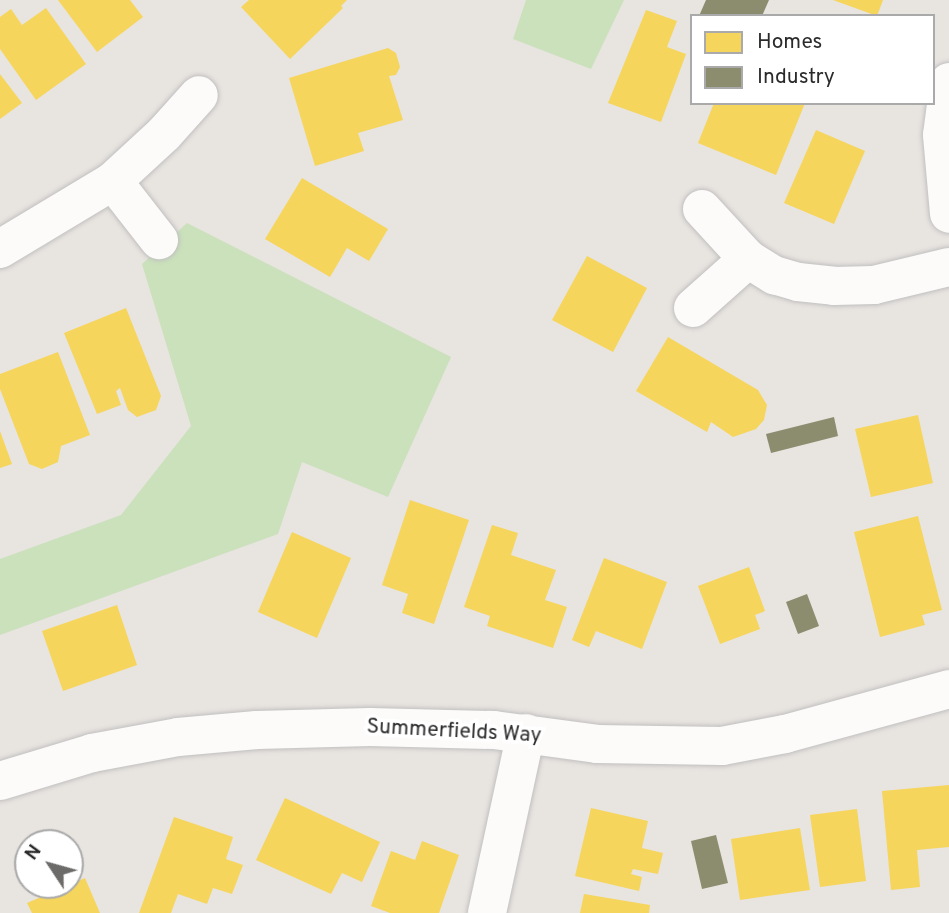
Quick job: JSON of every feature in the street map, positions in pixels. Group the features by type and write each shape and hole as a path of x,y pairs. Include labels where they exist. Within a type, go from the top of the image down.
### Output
{"street":[{"path":"949,82 942,135 949,214"},
{"path":"0,249 113,181 164,134 199,95"},
{"path":"113,181 159,240"},
{"path":"702,209 748,259 774,275 834,286 894,282 949,267"},
{"path":"693,307 748,259"},
{"name":"Summerfields Way","path":"0,782 92,753 178,737 257,730 370,727 526,733 597,744 722,746 785,734 949,689"},
{"path":"487,913 526,733"}],"green space":[{"path":"526,0 624,0 591,69 513,39"},
{"path":"187,223 451,357 388,497 302,462 278,534 0,635 0,559 121,515 191,426 142,264"}],"building: Homes":[{"path":"58,0 130,0 143,17 97,52"},
{"path":"249,0 347,0 341,6 343,8 290,59 241,7"},
{"path":"833,0 883,0 878,14"},
{"path":"46,8 86,64 36,100 0,49 0,17 11,9 22,25"},
{"path":"646,10 677,21 667,47 686,54 661,122 608,103"},
{"path":"388,48 396,53 400,67 396,75 389,76 403,120 358,133 364,151 315,166 289,78"},
{"path":"0,74 22,103 0,119"},
{"path":"713,105 804,105 776,175 698,143"},
{"path":"816,130 865,151 834,224 784,203"},
{"path":"302,178 388,229 369,261 347,248 330,277 265,239"},
{"path":"587,256 647,288 613,352 552,320"},
{"path":"126,308 161,396 156,410 137,417 128,410 120,388 116,391 121,405 97,414 64,333"},
{"path":"668,337 758,390 767,405 764,420 756,429 733,437 711,422 707,432 636,391"},
{"path":"58,352 90,435 61,446 58,462 42,469 29,464 0,389 0,374"},
{"path":"918,415 933,483 871,497 855,429"},
{"path":"0,431 12,464 0,468"},
{"path":"410,500 469,520 434,624 402,613 408,594 382,585"},
{"path":"918,516 942,610 922,615 925,625 880,637 854,532"},
{"path":"492,525 518,533 511,555 556,570 545,600 567,607 553,648 487,626 490,616 464,607"},
{"path":"292,532 351,558 317,638 258,612"},
{"path":"604,558 667,582 642,649 596,631 589,647 572,640"},
{"path":"749,567 765,611 755,615 760,629 720,644 698,586"},
{"path":"117,605 137,665 63,691 42,631"},
{"path":"949,785 949,847 917,850 920,887 891,890 882,791"},
{"path":"285,798 380,842 362,882 342,873 331,894 256,860"},
{"path":"591,808 648,821 642,848 663,853 658,874 633,869 631,874 642,877 639,891 575,876"},
{"path":"857,809 866,881 820,887 810,815"},
{"path":"174,817 233,837 226,859 243,865 232,894 213,888 207,904 178,894 171,913 139,913"},
{"path":"800,828 810,890 740,900 731,839"},
{"path":"422,841 459,855 439,913 390,913 371,906 391,851 415,860"},
{"path":"84,878 100,913 32,913 27,903 36,899 84,899"},
{"path":"584,894 650,905 649,913 580,913"}],"building: Industry":[{"path":"706,0 769,0 763,14 700,14"},
{"path":"834,417 838,436 771,453 766,434"},
{"path":"807,594 819,626 798,634 786,602"},
{"path":"716,835 728,883 702,889 691,841"}]}
